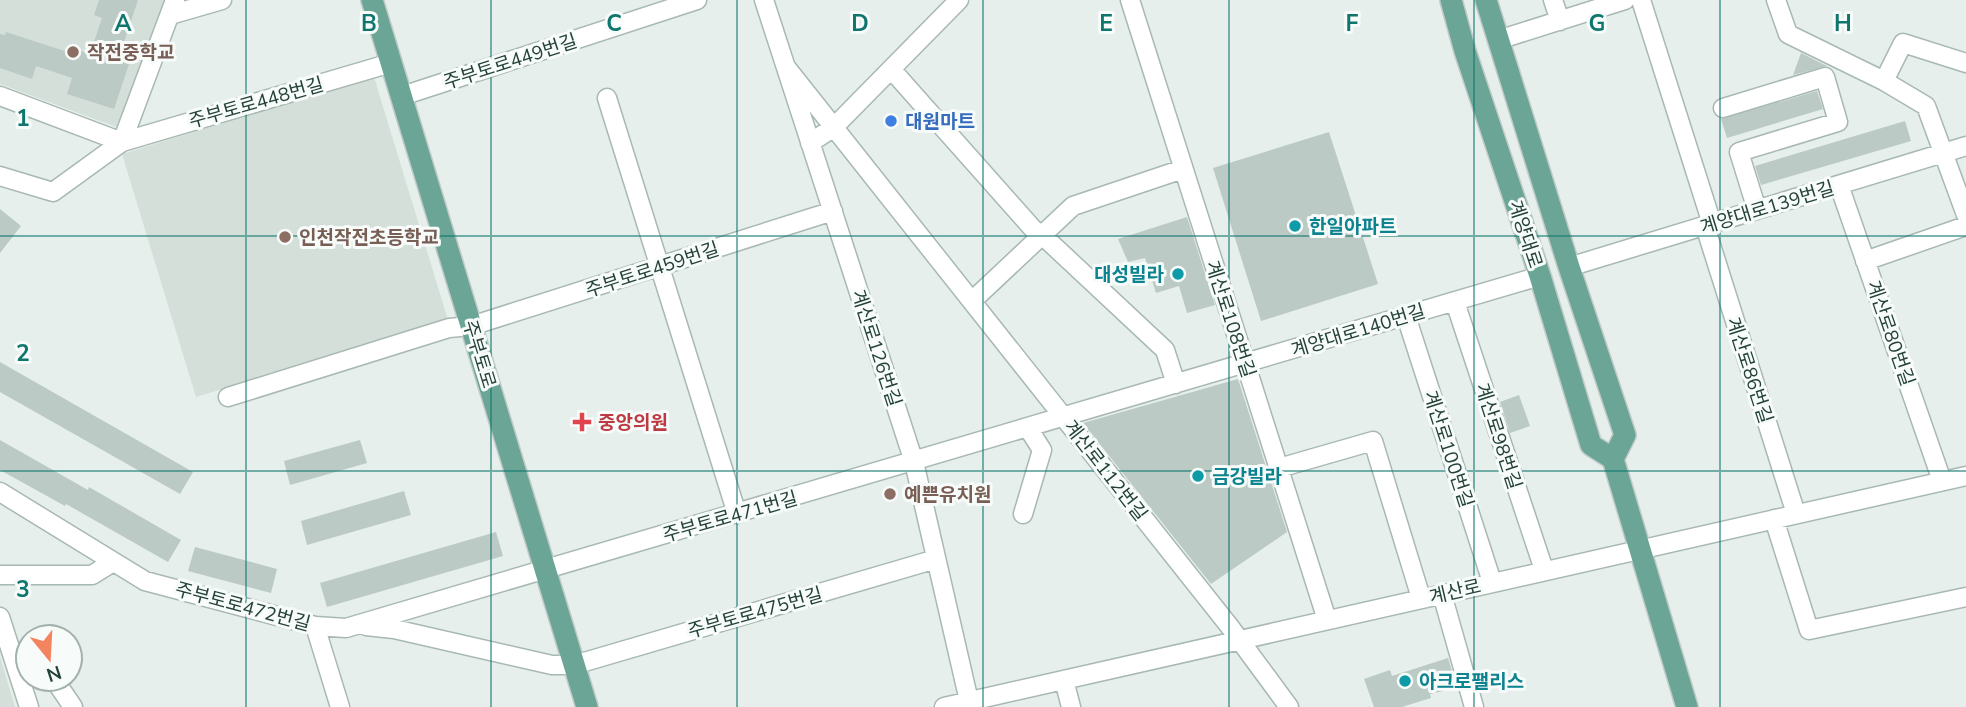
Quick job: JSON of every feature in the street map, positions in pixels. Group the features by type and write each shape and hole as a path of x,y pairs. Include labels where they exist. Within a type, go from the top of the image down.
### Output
{"main road":[{"name":"주부토로","path":"372,0 587,707"},
{"name":"계양대로","path":"1451,0 1591,445 1613,459 1625,435 1569,267 1486,0"},
{"path":"1613,459 1687,707"}],"street":[{"path":"0,96 122,142 173,8 222,0"},
{"name":"주부토로449번길","path":"402,96 697,0"},
{"name":"계산로126번길","path":"764,0 914,462 969,701"},
{"path":"810,142 834,127 959,0"},
{"name":"계산로108번길","path":"1130,0 1327,620"},
{"path":"1553,0 1560,21"},
{"path":"1498,40 1625,0"},
{"name":"계산로86번길","path":"1641,0 1796,514"},
{"path":"1776,0 1788,34 1926,106 1966,215"},
{"path":"1884,82 1903,43 1966,63"},
{"name":"주부토로448번길","path":"0,176 53,192 122,142 391,63"},
{"name":"계산로112번길","path":"786,66 1240,640 1289,707"},
{"path":"891,69 1034,230 1165,350 1176,384"},
{"path":"1723,108 1825,77 1838,122 1739,152 1756,211"},
{"path":"607,98 737,514"},
{"name":"계양대로139번길","path":"1569,267 1966,146"},
{"path":"972,301 1073,206 1184,169"},
{"name":"계산로80번길","path":"1839,185 1942,481"},
{"name":"주부토로459번길","path":"228,397 449,328 471,326 833,211"},
{"path":"1865,261 1966,226"},
{"name":"계양대로140번길","path":"914,462 1540,276"},
{"name":"계산로98번길","path":"1455,302 1544,570"},
{"name":"계산로100번길","path":"1406,316 1492,582"},
{"path":"1023,514 1042,450 1028,428"},
{"path":"1279,468 1373,441 1421,598"},
{"name":"주부토로471번길","path":"546,571 914,462"},
{"name":"계산로","path":"944,707 1966,476"},
{"name":"주부토로472번길","path":"0,492 145,580 315,626 346,628 546,571"},
{"path":"1774,519 1809,630 1966,597"},
{"name":"주부토로475번길","path":"574,665 936,559"},
{"path":"0,575 92,575 113,562"},
{"path":"1442,594 1474,707"},
{"path":"0,617 29,707"},
{"path":"356,625 394,629 551,665 574,665"},
{"path":"315,626 340,707"},
{"path":"8,643 14,645"},
{"path":"1064,680 1071,707"}],"shaded area":[{"name":"작전중학교","path":"0,0 166,0 119,128 0,84"},
{"name":"인천작전초등학교","path":"374,77 448,320 196,397 122,154"},
{"path":"0,657 15,707 0,707"}],"building":[{"path":"99,0 138,0 123,45 134,49 114,109 67,94 72,78 36,66 32,79 0,68 0,34 5,35 6,32 80,56 81,51 90,54 102,18 94,15"},
{"path":"1801,53 1827,66 1793,75"},
{"path":"1817,91 1823,109 1727,138 1721,119"},
{"path":"1905,121 1911,141 1761,185 1755,166"},
{"name":"한일아파트","path":"1329,132 1378,284 1261,321 1213,168"},
{"path":"0,209 21,226 0,253"},
{"name":"대성빌라","path":"1187,217 1215,305 1187,313 1179,286 1156,293 1145,258 1128,262 1118,239"},
{"path":"0,362 193,472 180,494 0,392"},
{"name":"금강빌라","path":"1238,379 1287,532 1211,584 1083,423"},
{"path":"1519,395 1530,426 1510,433 1500,402"},
{"path":"0,440 181,540 168,562 0,470"},
{"path":"360,440 367,463 290,485 284,461"},
{"path":"404,491 411,515 307,545 301,521"},
{"path":"496,532 503,556 327,607 320,583"},
{"path":"195,547 277,569 271,593 188,571"},
{"name":"아크로팰리스","path":"1448,658 1454,678 1440,682 1443,691 1430,694 1431,698 1402,707 1374,707 1364,679 1390,670 1392,676"}],"place":[{"name":"작전중학교","path":"73,52"},
{"name":"대원마트","path":"891,121"},
{"name":"한일아파트","path":"1295,226"},
{"name":"인천작전초등학교","path":"285,237"},
{"name":"대성빌라","path":"1178,274"},
{"name":"중앙의원","path":"582,422"},
{"name":"금강빌라","path":"1198,476"},
{"name":"예쁜유치원","path":"890,494"},
{"name":"아크로팰리스","path":"1405,681"}]}
